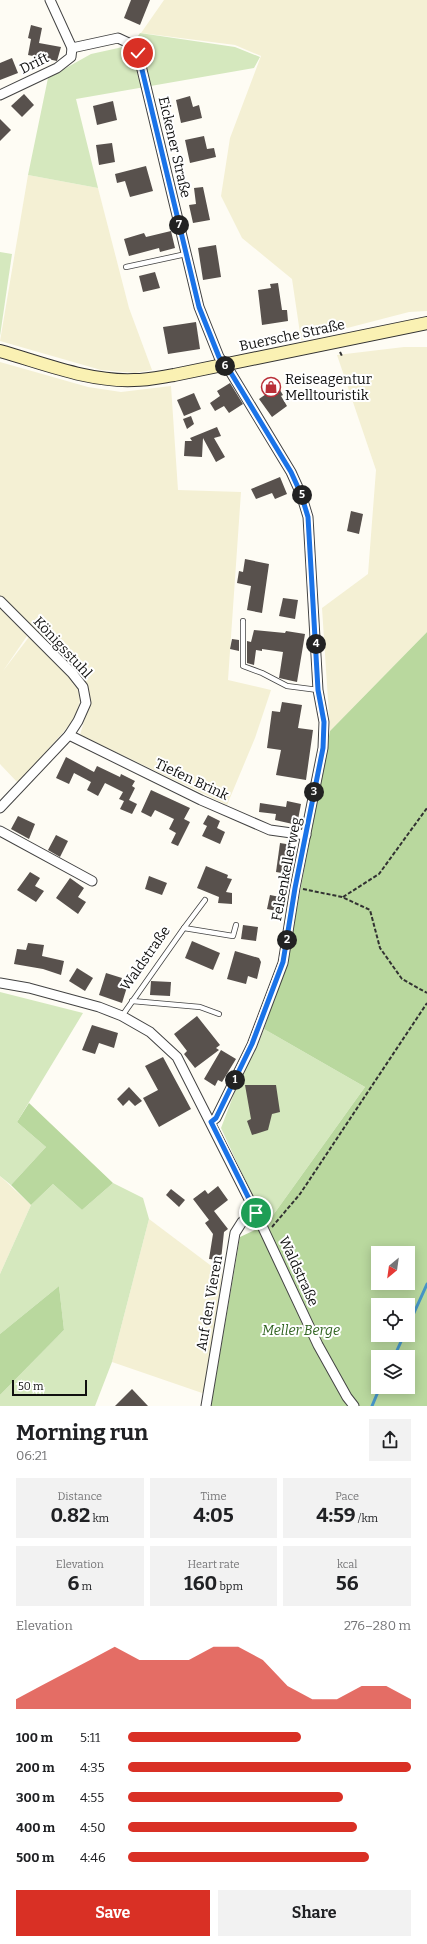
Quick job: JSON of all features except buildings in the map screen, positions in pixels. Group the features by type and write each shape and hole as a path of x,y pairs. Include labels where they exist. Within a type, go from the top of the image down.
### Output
{"main road":[{"name":"Buersche Straße","path":"0,351 81,374 107,379 151,379 427,323"}],"street":[{"path":"50,0 72,48"},
{"name":"Eickener Straße","path":"72,48 118,38 133,45 138,53 199,307 219,357 224,365"},
{"name":"Drift","path":"0,95 56,68 71,57 72,48"},
{"name":"Felsenkellerweg","path":"211,1122 216,1118 252,1044 280,970 323,748 324,722 318,690 310,540 306,509 291,472 231,373 224,365"},
{"name":"Königsstuhl","path":"0,602 72,673 83,687 86,702 70,735 0,808"},
{"name":"Tiefen Brink","path":"70,735 201,800 270,830 306,835"},
{"path":"0,831 92,881"},
{"name":"Waldstraße","path":"0,983 43,992 99,1007 122,1016 150,1032 177,1056 256,1213 318,1345 347,1397 354,1406"},
{"name":"Auf den Vieren","path":"206,1406 236,1234 242,1222 256,1213"}],"lane":[{"path":"126,267 186,254"},
{"path":"243,621 243,666 262,673 288,686 318,690"},
{"path":"184,928 205,900"},
{"name":"Waldstraße","path":"122,1016 184,928 233,936 236,925"},
{"path":"132,1001 200,1007 219,1014"}],"path":[{"path":"342,897 379,874 427,808"},
{"path":"295,888 342,897 370,910 380,948 402,978 427,993"},
{"path":"266,1234 300,1194 427,1004"}],"shaded area":[{"path":"164,0 427,0 427,311 409,312 301,340 292,279 242,238 221,196 230,138 261,56 235,45 141,33"},
{"path":"28,175 98,188 129,308 152,370 135,373 101,370 0,341"},
{"path":"404,347 427,347 427,632 330,731 322,608 368,574 376,470 337,355"},
{"path":"0,362 88,387 121,392 171,386 178,490 241,492 228,680 271,690 255,738 227,805 80,735 89,704 76,671 0,596"},
{"path":"0,608 27,636 3,671 29,637 68,674 78,688 80,701 75,719 18,783 0,764"},
{"path":"0,1176 31,1205 0,1274"},
{"path":"149,1219 222,1274 205,1394 112,1362"}],"green space":[{"path":"140,33 235,47 260,57 254,68 76,99 98,188 28,175 48,78 91,54 132,45"},
{"path":"0,252 12,254 0,336"},
{"name":"Meller Berge","path":"427,632 427,1406 211,1406 240,1237 266,1225 365,1087 264,1029 287,962 330,731"},
{"path":"0,992 83,1013 17,1122 46,1147 11,1185 0,1176"},
{"path":"264,1029 365,1087 266,1225 221,1128 237,1086 258,1045"},
{"path":"29,1103 113,1183 82,1210 53,1184 31,1205 11,1185 46,1147 17,1122"},
{"path":"113,1183 143,1198 149,1219 112,1362 95,1406 0,1406 0,1395 64,1330 59,1286 0,1334 0,1274 31,1205 53,1184 82,1210"},
{"path":"59,1286 64,1330 0,1395 0,1334"}],"waterway":[{"path":"415,1311 427,1284"},
{"path":"397,1350 401,1342"},
{"path":"372,1406 377,1394"}],"place":[{"name":"Reiseagentur Melltouristik","path":"271,387"}],"route":[{"path":"138,53 199,307 207,329 219,357 231,373 291,472 301,494 308,517 318,690 324,722 323,748 295,888 283,962 252,1044 216,1118 211,1122 256,1213"}]}
